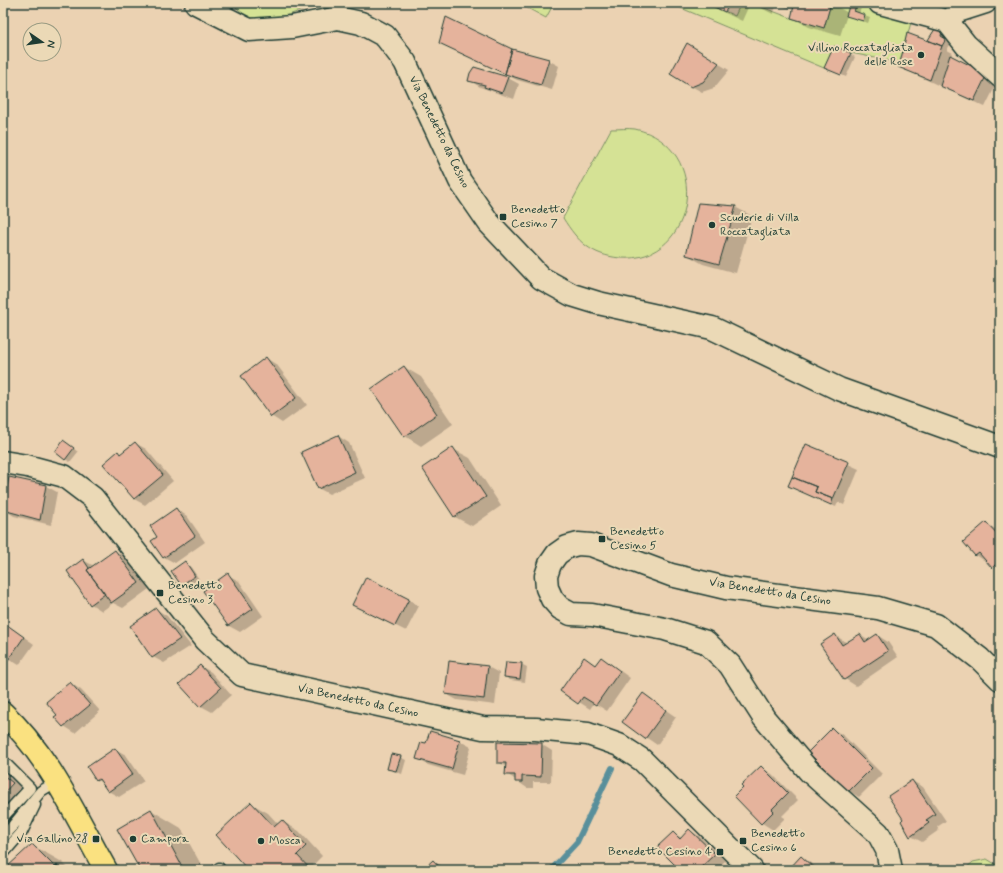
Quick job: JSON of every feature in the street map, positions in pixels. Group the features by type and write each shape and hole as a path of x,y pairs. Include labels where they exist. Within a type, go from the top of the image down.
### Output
{"main road":[{"path":"3,713 31,745 49,786 106,870"}],"street":[{"name":"Via Benedetto da Cesino","path":"196,3 249,30 292,27 338,18 361,23 386,36 405,62 460,181 489,223 541,278 572,295 598,303 712,328 839,389 1000,447"},
{"path":"880,3 947,21 966,45 1000,76"},
{"path":"947,21 958,12 986,3"},
{"name":"Via Benedetto da Cesino","path":"3,462 27,466 64,476 92,498 205,640 242,675 482,728 536,729 588,734 619,745 642,760 752,870"},
{"name":"Via Benedetto da Cesino","path":"891,870 888,850 878,833 809,771 764,718 730,665 706,642 665,629 592,615 571,614 560,608 550,594 546,576 550,564 557,554 567,547 578,544 591,545 671,575 726,588 878,608 936,625 980,659 1000,679"}],"lane":[{"path":"3,761 30,788 3,817"},
{"path":"3,838 49,786"},
{"path":"3,854 22,832 49,786"}],"green space":[{"path":"233,3 320,3 286,16 263,20 252,18 242,13"},
{"path":"518,3 554,3 546,18"},
{"path":"669,3 707,3 735,16 741,3 751,3 791,18 824,27 831,3 856,3 913,15 900,63 851,53 824,68"},
{"path":"611,129 635,129 660,140 677,157 685,179 686,202 679,224 666,243 646,255 620,258 601,254 586,246 574,234 563,218"},
{"path":"987,859 1000,867 1000,870 964,870 973,862"}],"building":[{"path":"706,3 730,3 725,12"},
{"path":"784,3 831,3 824,28 791,18 794,6"},
{"path":"850,3 857,4 854,11 865,15 863,21 846,16"},
{"path":"928,3 955,3 952,12"},
{"path":"446,17 512,49 505,74 439,43"},
{"path":"935,29 942,31 941,36 946,39 942,46 928,40"},
{"name":"Villino Roccatagliata delle Rose","path":"907,33 942,46 930,80 898,67"},
{"path":"687,43 719,63 703,82 691,87 670,74"},
{"path":"834,46 851,53 841,75 824,68"},
{"path":"512,49 549,59 541,85 505,74"},
{"path":"950,55 987,74 974,101 940,86"},
{"path":"474,67 508,77 502,93 484,87 485,85 468,81 470,73"},
{"name":"Scuderie di Villa Roccatagliata","path":"698,203 736,206 719,264 686,255"},
{"path":"266,357 296,398 271,417 241,376"},
{"path":"404,366 437,414 404,437 371,389"},
{"path":"338,435 355,472 318,489 301,452"},
{"path":"63,440 74,448 65,460 55,452"},
{"path":"135,442 163,475 134,499 103,464 118,451 120,454"},
{"path":"806,444 849,462 833,499 815,492 817,487 792,477"},
{"path":"453,447 486,497 454,517 422,468"},
{"path":"9,477 46,485 40,520 3,510"},
{"path":"792,477 817,487 815,492 833,499 831,505 788,486"},
{"path":"176,508 195,536 163,558 151,541 157,537 150,526"},
{"path":"986,522 1000,537 1000,560 992,568 979,553 975,556 963,542"},
{"path":"115,550 139,583 111,603 87,570"},
{"path":"83,559 89,568 87,570 105,594 90,605 67,571"},
{"path":"185,561 195,576 181,585 171,571"},
{"path":"228,573 253,609 228,626 203,591"},
{"path":"366,577 409,599 395,626 352,605"},
{"path":"156,608 180,639 152,658 130,626"},
{"path":"3,622 24,637 8,660 3,656"},
{"path":"835,634 842,645 860,634 865,642 877,634 888,651 844,680 820,644"},
{"path":"584,657 595,665 601,657 620,671 596,705 583,697 578,704 560,691"},
{"path":"449,661 488,666 484,699 445,694"},
{"path":"506,662 522,663 520,679 504,677"},
{"path":"200,665 221,688 200,707 179,684"},
{"path":"70,682 90,705 63,727 54,717 57,715 46,702"},
{"path":"643,693 666,710 645,739 622,722"},
{"path":"832,728 872,768 848,792 808,752"},
{"path":"430,731 460,740 452,769 416,759 421,742 426,743"},
{"path":"497,742 542,743 541,777 522,776 522,782 515,782 515,775 505,775 506,763 497,763"},
{"path":"115,748 133,774 108,792 99,779 96,781 87,767"},
{"path":"391,754 401,756 396,771 387,769"},
{"path":"761,766 788,793 772,809 774,811 761,824 734,796 743,787 741,785"},
{"path":"3,775 13,783 3,794"},
{"path":"912,780 935,814 926,820 929,823 910,837 901,821 903,819 888,796"},
{"name":"Mosca","path":"251,802 274,827 282,820 306,846 297,855 311,870 248,870 216,835"},
{"path":"151,809 184,870 140,870 117,829"},
{"path":"689,829 715,854 698,870 693,867 690,870 680,870 657,847 673,832 680,839"},
{"path":"32,844 55,867 57,865 62,870 8,870 6,868"},
{"path":"801,856 816,870 788,870"},
{"path":"433,860 442,870 422,870"}],"waterway":[{"path":"551,870 577,842 612,768"}],"place":[{"name":"Villino Roccatagliata delle Rose","path":"921,55"},
{"name":"Benedetto Cesino 7","path":"503,217"},
{"name":"Scuderie di Villa Roccatagliata","path":"712,225"},
{"name":"Benedetto Cesino 5","path":"602,539"},
{"name":"Benedetto Cesino 3","path":"160,593"},
{"name":"Via Gallino 28","path":"96,839"},
{"name":"Campora","path":"133,839"},
{"name":"Mosca","path":"261,841"},
{"name":"Benedetto Cesino 6","path":"743,841"},
{"name":"Benedetto Cesino 4","path":"720,852"}]}
